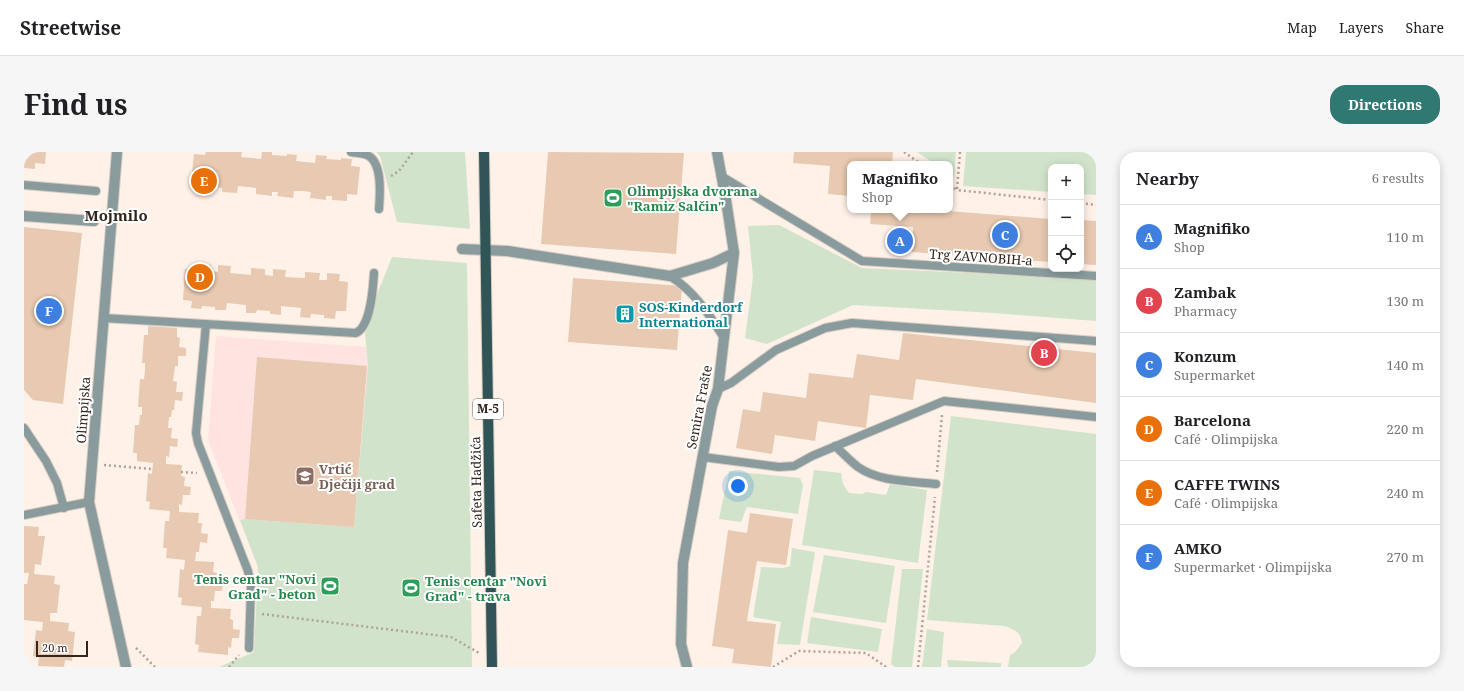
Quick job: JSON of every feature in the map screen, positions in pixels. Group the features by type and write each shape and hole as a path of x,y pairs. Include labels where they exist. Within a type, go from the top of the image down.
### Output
{"main road":[{"name":"Safeta Hadžića","path":"484,152 492,667"}],"street":[{"name":"Olimpijska","path":"117,152 89,502 126,667"},
{"name":"Semira Frašte","path":"687,667 681,644 683,563 712,406 718,389 734,253 717,152"},
{"path":"24,216 94,221"},
{"path":"462,249 507,251 670,276 713,263 734,253"}],"lane":[{"path":"351,152 368,156 373,162 380,178 379,209"},
{"name":"Trg ZAVNOBIH-a","path":"721,176 862,261 1096,276"},
{"path":"24,185 96,191"},
{"path":"103,318 356,333 361,331 366,321 374,273"},
{"path":"670,276 691,292 708,312 724,338"},
{"path":"718,389 731,382 776,350 826,328 852,323 1096,341"},
{"path":"206,324 196,434 198,443 248,572 251,586 249,648"},
{"path":"703,457 779,467 794,466 812,456 897,419 944,401 1096,417"},
{"path":"24,428 46,461 57,483 64,508"},
{"path":"835,446 858,467 872,475 890,479 936,484"},
{"path":"24,515 89,502"}],"path":[{"path":"380,183 399,171 413,152"},
{"path":"904,152 917,161"},
{"path":"957,190 960,152"},
{"path":"953,187 957,190 1048,200"},
{"path":"1084,203 1096,205"},
{"path":"918,667 944,401"},
{"path":"92,464 152,469"},
{"path":"251,613 451,637 479,654"},
{"path":"134,646 155,667"},
{"path":"773,667 799,651 866,653 886,667"}],"shaded area":[{"name":"Vrtić Dječiji grad","path":"216,336 366,347 394,377 380,568 258,567 208,440"}],"green space":[{"path":"376,152 465,152 470,229 397,222 380,156"},
{"path":"917,152 956,152 954,177 953,161 930,161"},
{"path":"966,152 1096,152 1096,195 1084,194 1084,164 1048,164 1048,192 963,186"},
{"path":"779,225 862,268 1096,279 1096,321 994,313 853,305 767,344 745,338 753,277 748,226"},
{"path":"392,257 467,263 472,667 219,667 254,652 258,567 240,520 245,519 354,527 368,365 365,333 375,299"},
{"path":"951,416 1096,434 1096,667 1008,667 1010,655 1015,652 1022,643 1019,634 1014,630 1004,626 927,620"},
{"path":"814,470 841,473 843,484 849,493 862,494 866,492 886,495 890,484 927,490 918,563 802,545"},
{"path":"729,471 800,478 803,485 798,514 747,507 741,522 719,519"},
{"path":"792,548 815,552 800,645 777,644 781,622 753,617 761,567 783,568 790,566"},
{"path":"824,555 895,566 886,623 813,612"},
{"path":"902,569 923,569 912,667 895,667 891,664"},
{"path":"811,617 882,629 878,652 807,643"},
{"path":"927,629 944,632 941,667 922,667"},
{"path":"947,660 1001,663 1001,667 948,667"}],"building":[{"path":"24,152 46,152 45,164 35,163 35,169 24,168"},
{"path":"206,152 242,152 241,157 261,159 262,152 272,152 272,155 297,155 296,161 315,163 316,155 327,156 326,159 352,159 351,166 360,167 357,195 347,194 347,201 332,200 332,196 326,196 326,200 310,198 311,192 302,191 294,191 293,198 277,196 278,192 272,192 272,196 256,194 256,188 238,186 237,193 222,192 222,188 216,187 216,191 200,190 201,184 191,183 194,154 205,155"},
{"name":"Olimpijska dvorana \"Ramiz Salčin\"","path":"548,152 684,153 676,254 541,244"},
{"path":"794,152 893,152 892,161 847,161 847,196 828,194 830,166 793,163"},
{"path":"953,211 1048,219 1048,262 912,252 913,227 870,224 871,213 953,213"},
{"path":"1084,220 1096,221 1096,265 1084,264"},
{"path":"24,227 82,233 63,404 33,400 24,390"},
{"path":"196,264 211,265 210,271 218,272 218,265 231,266 230,273 251,275 251,268 265,269 265,275 273,276 273,269 286,270 285,277 305,278 305,272 320,273 319,280 327,280 327,273 340,274 339,281 348,282 346,311 336,311 335,319 324,318 324,315 311,314 310,318 300,317 301,308 281,306 281,315 270,314 270,311 257,310 256,313 246,313 246,305 227,303 226,310 215,310 215,307 202,306 201,309 191,308 192,301 183,300 185,269 196,270"},
{"name":"SOS-Kinderdorf International","path":"573,278 682,286 677,350 568,342"},
{"path":"148,326 177,328 177,337 180,338 179,347 186,348 186,356 178,356 178,366 175,366 173,381 177,382 176,392 183,392 182,401 175,400 174,410 172,410 171,417 169,417 168,428 172,428 171,438 178,439 177,447 170,446 169,457 166,456 166,464 182,465 181,476 185,477 184,486 191,487 190,495 183,495 182,505 179,504 179,512 199,513 198,523 202,523 201,533 208,534 207,543 200,542 199,552 196,552 195,561 214,562 213,572 217,573 216,582 223,583 222,591 215,591 214,601 211,601 211,608 231,609 230,619 233,620 233,629 240,630 239,638 232,638 231,648 228,647 228,655 198,652 199,645 195,644 197,616 201,616 202,607 181,605 182,598 178,597 180,569 184,570 185,560 166,558 167,548 163,548 165,521 169,521 170,511 149,509 150,502 146,501 148,473 152,474 153,463 137,461 137,453 133,453 135,425 139,425 140,415 142,415 142,407 138,407 140,379 144,379 145,371 145,363 142,363 144,335 148,335"},
{"path":"903,333 1096,353 1096,403 916,379 913,400 870,395 866,428 818,421 815,441 775,435 772,454 736,448 743,409 760,412 763,392 806,398 809,373 853,378 857,354 899,360"},
{"path":"257,357 367,366 354,527 245,519"},
{"path":"750,513 793,519 786,565 757,561 748,614 747,621 776,624 771,667 732,663 734,649 712,646 728,530 747,533"},
{"path":"24,526 39,527 38,536 45,536 41,565 35,564 34,574 55,576 54,584 60,585 57,613 50,613 50,621 69,623 68,631 75,632 72,661 65,660 64,667 38,666 39,657 33,656 36,630 42,631 43,622 24,620 24,584 27,584 29,573 24,573"}],"place":[{"name":"CAFFE TWINS","path":"204,181"},
{"name":"Olimpijska dvorana \"Ramiz Salčin\"","path":"613,198"},
{"name":"Konzum","path":"1005,235"},
{"name":"Magnifiko","path":"900,241"},
{"name":"Barcelona","path":"200,277"},
{"name":"AMKO","path":"49,311"},
{"name":"SOS-Kinderdorf International","path":"625,314"},
{"name":"Zambak","path":"1044,353"},
{"name":"Vrtić Dječiji grad","path":"305,476"},
{"name":"Tenis centar \"Novi Grad\" - beton","path":"330,586"},
{"name":"Tenis centar \"Novi Grad\" - trava","path":"411,588"}],"district":[{"name":"Mojmilo","path":"116,216"}]}
